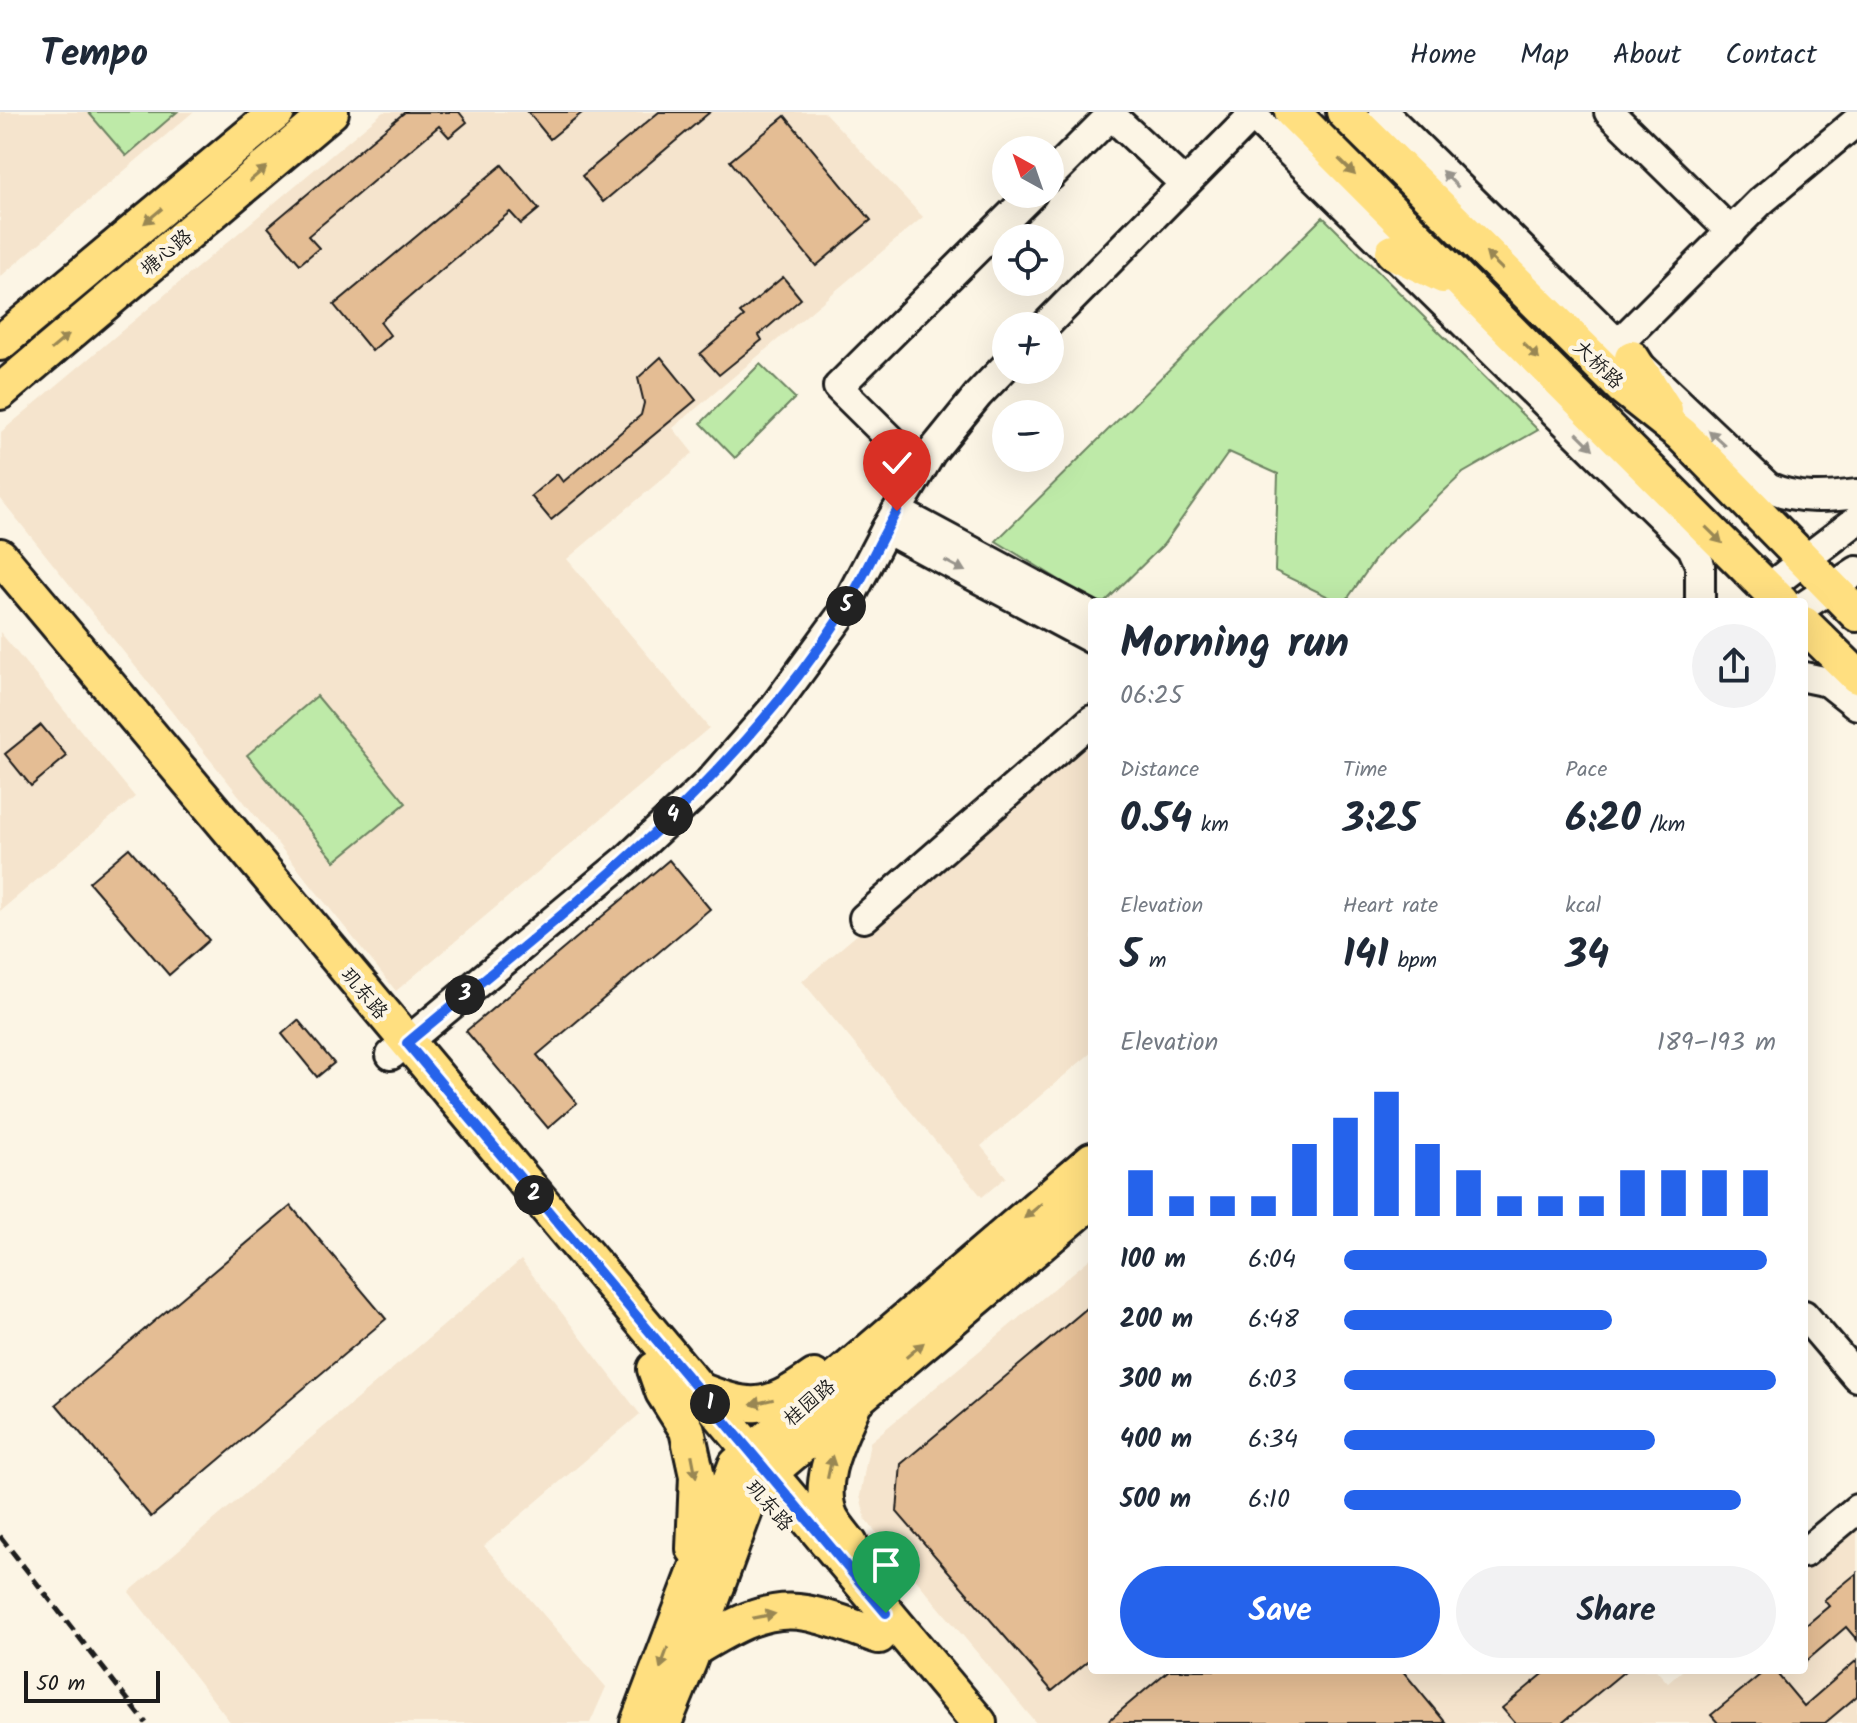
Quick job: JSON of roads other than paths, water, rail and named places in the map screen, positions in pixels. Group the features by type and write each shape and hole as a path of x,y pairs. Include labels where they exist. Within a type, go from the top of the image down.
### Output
{"main road":[{"name":"塘心路","path":"0,343 277,112"},
{"name":"塘心路","path":"0,392 331,112"},
{"name":"大桥路","path":"1292,112 1469,289 1766,597"},
{"name":"大桥路","path":"1344,112 1622,387 1681,434 1857,614"},
{"path":"1393,252 1469,289"},
{"path":"1625,351 1681,434"},
{"name":"玑东路","path":"0,556 655,1369 753,1469"},
{"name":"玑东路","path":"0,590 696,1389 753,1469 882,1624 952,1723"},
{"path":"1808,628 1857,676"},
{"name":"桂园路","path":"638,1723 688,1593 753,1469 880,1341 1088,1163"},
{"name":"桂园路","path":"753,1469 855,1401 1088,1204"},
{"path":"696,1389 727,1401 753,1406 790,1394 823,1371 880,1341"},
{"path":"655,1369 663,1392 687,1430 697,1476 697,1523 688,1593"},
{"path":"694,1649 748,1619 775,1613 805,1612 882,1624 868,1572 830,1517 826,1485 831,1463 855,1401"},
{"path":"664,1723 694,1649 753,1469"},
{"name":"玑东路","path":"882,1624 979,1723"}],"street":[{"path":"1383,112 1768,487 1787,495 1813,499 1857,494"},
{"path":"1609,112 1731,232"},
{"path":"1059,312 1251,114 1692,547 1700,565 1700,598"},
{"path":"1064,162 1111,115 1185,184"},
{"path":"1625,351 1760,202 1857,121"},
{"path":"921,469 838,387 1018,208"},
{"path":"399,1049 627,859 708,783 772,710 840,617 891,520 931,453 992,380"},
{"path":"891,520 1088,614"},
{"path":"891,520 1088,637"},
{"path":"1766,597 1857,520"},
{"path":"1808,678 1828,682 1857,705"},
{"path":"864,918 1088,723"},
{"path":"1808,1320 1857,1377"},
{"path":"1808,1550 1857,1509"}],"railway":[{"path":"0,1536 146,1723"}]}
